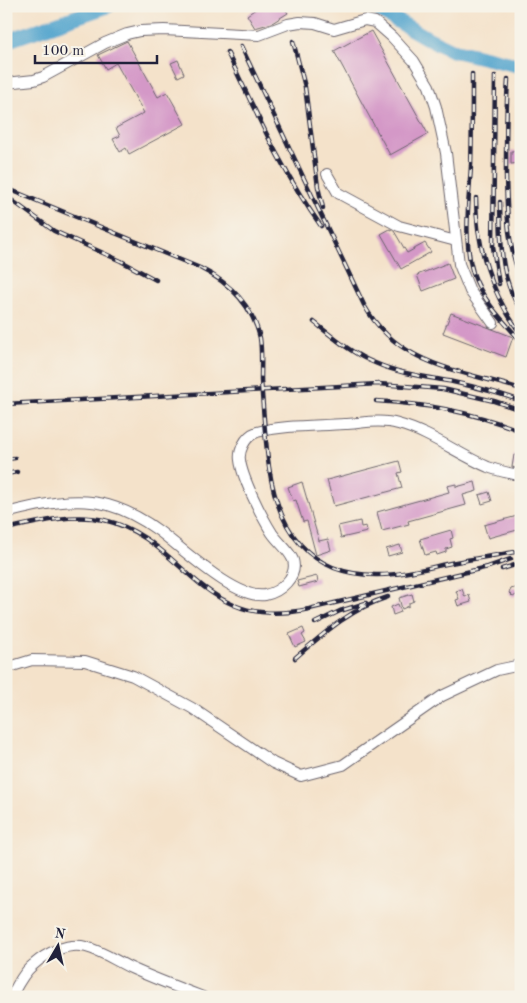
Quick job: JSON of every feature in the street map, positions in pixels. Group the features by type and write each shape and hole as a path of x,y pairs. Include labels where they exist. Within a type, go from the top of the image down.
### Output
{"lane":[{"path":"6,83 34,80 43,77 105,43 140,31 164,30 260,35 288,24 300,22 315,23 334,29 365,20 375,22 414,62 429,86 444,139 459,264 477,303 492,323"},
{"path":"327,174 338,193 399,226 456,242"},
{"path":"6,513 59,502 97,503 116,507 149,524 200,563 237,588 251,595 262,596 273,593 286,584 292,574 294,562 267,524 240,461 240,453 244,443 255,433 299,427 393,422 411,428 487,466 521,476"},
{"path":"6,668 32,660 85,660 133,676 192,708 273,763 301,776 343,765 442,696 497,670 521,666"},
{"path":"11,997 21,978 32,965 54,951 70,946 84,946 169,985 203,997"}],"building":[{"path":"260,6 283,6 288,13 272,23 255,28 247,15"},
{"path":"371,31 428,134 390,155 334,51"},
{"path":"127,41 158,97 167,92 185,124 129,154 126,148 120,152 113,139 120,136 116,128 144,113 116,63 106,69 98,55"},
{"path":"178,60 184,74 178,77 171,63"},
{"path":"511,151 519,151 520,163 511,164"},
{"path":"390,229 394,231 407,253 425,243 431,252 401,269 381,234"},
{"path":"448,263 454,279 423,291 417,275"},
{"path":"451,313 513,337 506,357 443,333"},
{"path":"514,455 521,456 521,469 512,467"},
{"path":"399,461 402,472 398,473 402,488 334,506 327,480"},
{"path":"302,482 319,541 328,539 331,550 316,555 307,521 303,522 296,500 293,501 288,487"},
{"path":"475,482 477,491 463,495 466,505 408,521 409,524 382,531 377,512 449,492 447,486 456,484 456,487"},
{"path":"489,492 492,501 482,504 479,495"},
{"path":"521,515 521,529 488,538 484,525"},
{"path":"360,521 361,527 366,526 367,532 341,538 338,526"},
{"path":"451,530 453,538 450,539 452,547 446,549 446,552 437,555 436,552 425,555 420,539"},
{"path":"400,545 402,552 388,556 386,549"},
{"path":"317,576 318,582 299,587 297,581"},
{"path":"514,588 521,589 521,592 513,597 509,593"},
{"path":"462,589 465,597 469,595 471,602 458,606 456,600 459,599 456,591"},
{"path":"412,594 414,601 402,609 399,598"},
{"path":"398,604 401,612 393,615 391,607"},
{"path":"303,628 305,633 302,635 306,642 295,647 289,634"}],"waterway":[{"path":"6,41 108,6"},
{"path":"375,6 380,11 452,50 521,66"}],"railway":[{"path":"293,41 305,87 318,187 323,208"},
{"path":"241,46 364,305 378,325 394,341 432,363 521,389"},
{"path":"227,52 282,163 321,226"},
{"path":"472,74 471,166 467,220 470,260 477,283 487,301 521,341"},
{"path":"495,76 493,247 499,284"},
{"path":"508,79 506,115 507,215 510,241 521,278"},
{"path":"6,188 200,268 221,280 238,296 251,315 260,338 264,423 273,490 289,529 301,545 316,558 333,567 354,573 388,575 520,551"},
{"path":"6,196 54,231 121,261 156,280"},
{"path":"476,198 479,233 487,267 500,300 518,330"},
{"path":"500,202 501,244 505,272 514,298 521,310"},
{"path":"314,322 351,350 384,367 479,388 521,401"},
{"path":"6,404 379,384 443,389 494,401 521,410"},
{"path":"376,401 414,404 450,410 503,424 521,431"},
{"path":"6,459 15,458"},
{"path":"6,474 17,472"},
{"path":"6,529 42,521 68,518 80,517 104,520 142,536 217,596 234,605 252,611 271,613 309,609 488,567 511,559"},
{"path":"502,569 521,563"},
{"path":"295,658 350,615 388,597"},
{"path":"315,623 340,611 366,603"}]}
